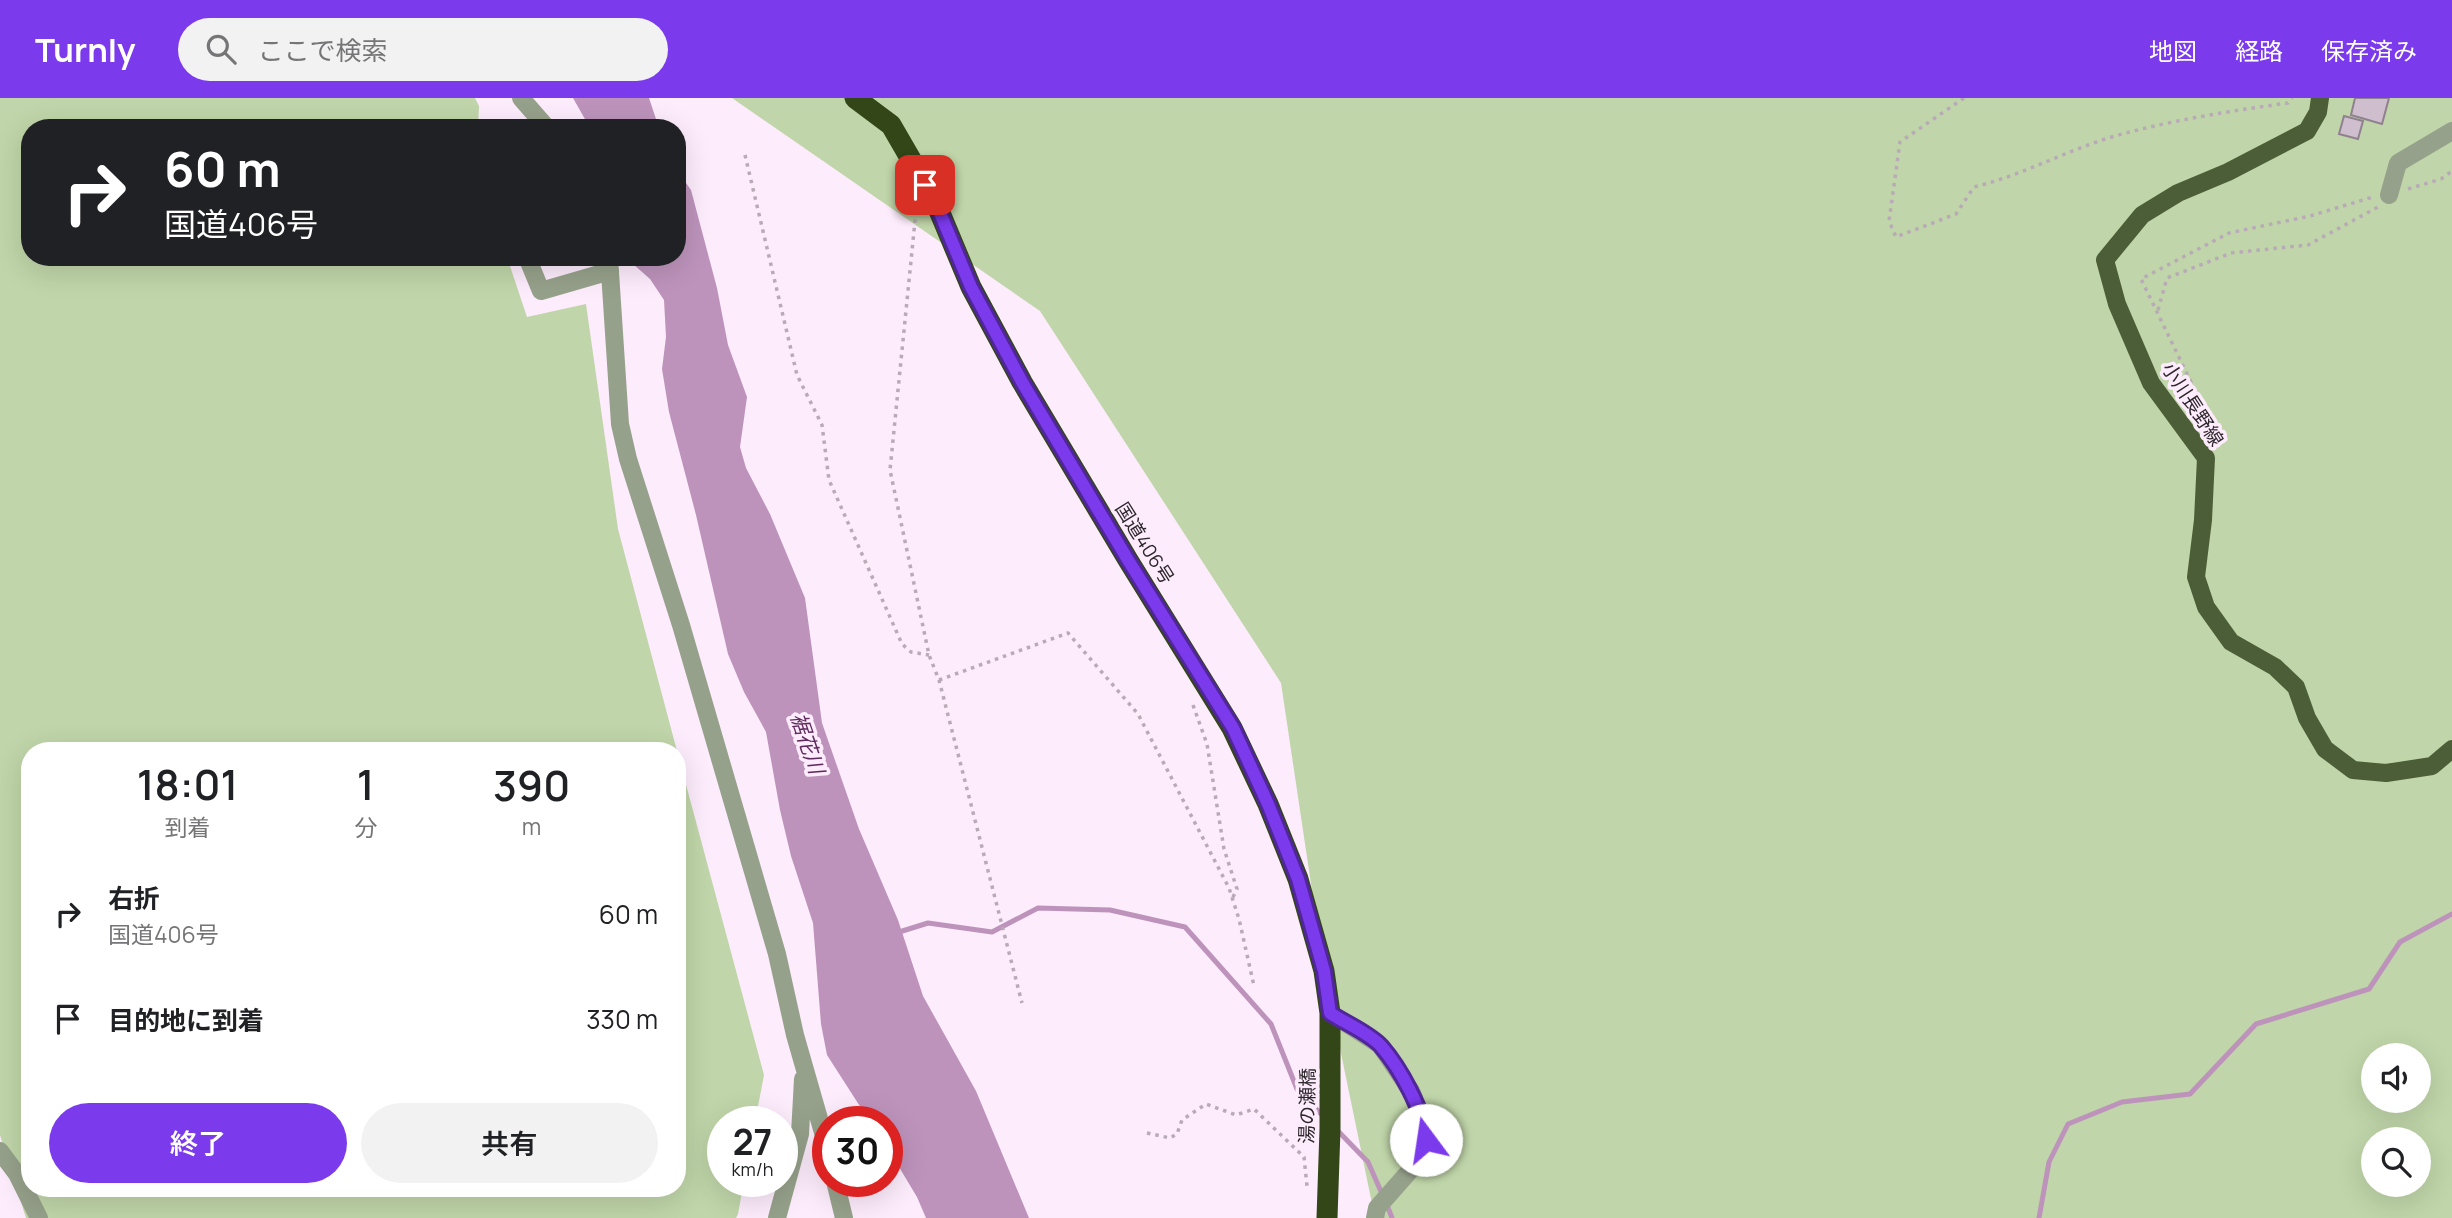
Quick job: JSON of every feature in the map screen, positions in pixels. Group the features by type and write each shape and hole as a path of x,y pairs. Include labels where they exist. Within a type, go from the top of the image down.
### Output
{"highway":[{"name":"国道406号","path":"855,98 891,125 935,201 971,287 1022,382 1128,560 1233,728 1298,879 1324,971 1331,1043"},
{"name":"湯の瀬橋","path":"1327,1218 1331,1043"}],"main road":[{"name":"小川長野線","path":"2322,100 2307,131 2228,172 2178,193 2142,215 2105,260 2121,316 2151,383 2206,458 2203,520 2196,577 2206,607 2231,642 2275,667 2296,687 2307,718 2325,749 2353,770 2386,773 2432,766 2452,749"}],"street":[{"path":"521,98 539,119"},
{"path":"2389,195 2398,163 2452,131"},
{"path":"531,266 541,291 604,266"},
{"path":"609,266 621,424 628,459 681,625 770,928 816,1106"},
{"path":"1330,1013 1380,1045 1411,1091 1425,1124 1426,1140 1414,1166 1376,1213"},
{"path":"777,1218 800,1134 804,1065"},
{"path":"0,1151 21,1182"},
{"path":"28,1197 39,1218"},
{"path":"839,1197 844,1218"}],"path":[{"path":"1964,98 1900,142 1889,221 1896,237 1956,214 1974,187 2004,180 2113,137 2200,116 2288,103 2292,98"},
{"path":"745,155 797,375 822,425 829,480 902,644 911,652 929,654"},
{"path":"2160,396 2191,382 2141,279 2229,233 2310,216 2377,196 2389,195 2441,179 2452,171"},
{"path":"2157,312 2167,278 2231,253 2308,245 2386,203 2389,195"},
{"path":"916,201 890,470 929,654 939,680 1022,1003"},
{"path":"939,680 1068,633 1138,715 1232,899 1254,986"},
{"path":"1193,704 1207,744 1224,849 1237,889 1232,899"},
{"path":"1147,1133 1170,1138 1177,1134 1182,1120 1206,1104 1236,1115 1254,1109 1304,1157 1307,1194"}],"green space":[{"path":"0,98 475,98 479,106 478,119 21,119 21,266 510,266 527,317 586,304 618,529 675,742 21,742 21,1197 686,1197 686,783 764,1075 758,1106 707,1106 707,1197 741,1197 738,1214 736,1218 26,1218 0,1135"},
{"path":"732,98 2452,98 2452,1218 1375,1218 1324,971 1281,683 1040,311"}],"water":[{"path":"573,98 649,98 656,119 585,119"},
{"name":"裾花川","path":"686,183 691,190 717,288 728,345 747,397 740,447 746,468 770,514 805,598 822,723 859,829 898,920 923,996 976,1091 1029,1218 926,1218 903,1174 903,1106 860,1106 827,1055 821,1024 813,923 791,856 766,732 744,692 728,654 669,412 662,369 666,337 664,300 650,279 635,266 686,266"}],"building":[{"path":"2355,98 2389,98 2382,124 2351,115"},
{"path":"2344,116 2363,121 2358,139 2339,134"}],"waterway":[{"path":"896,933 928,923 992,932 1038,908 1110,910 1185,927 1271,1024 1297,1089 1323,1116"},
{"path":"2039,1218 2049,1162 2068,1124 2122,1102 2190,1094 2256,1024 2369,989 2400,942 2452,914"},
{"path":"1337,1130 1368,1162 1383,1196"},
{"path":"1387,1205 1392,1218"}],"route":[{"path":"925,185 935,201 971,287 1022,382 1128,560 1233,728 1298,879 1324,971 1330,1013 1380,1045 1411,1091 1425,1124 1426,1140"}]}
